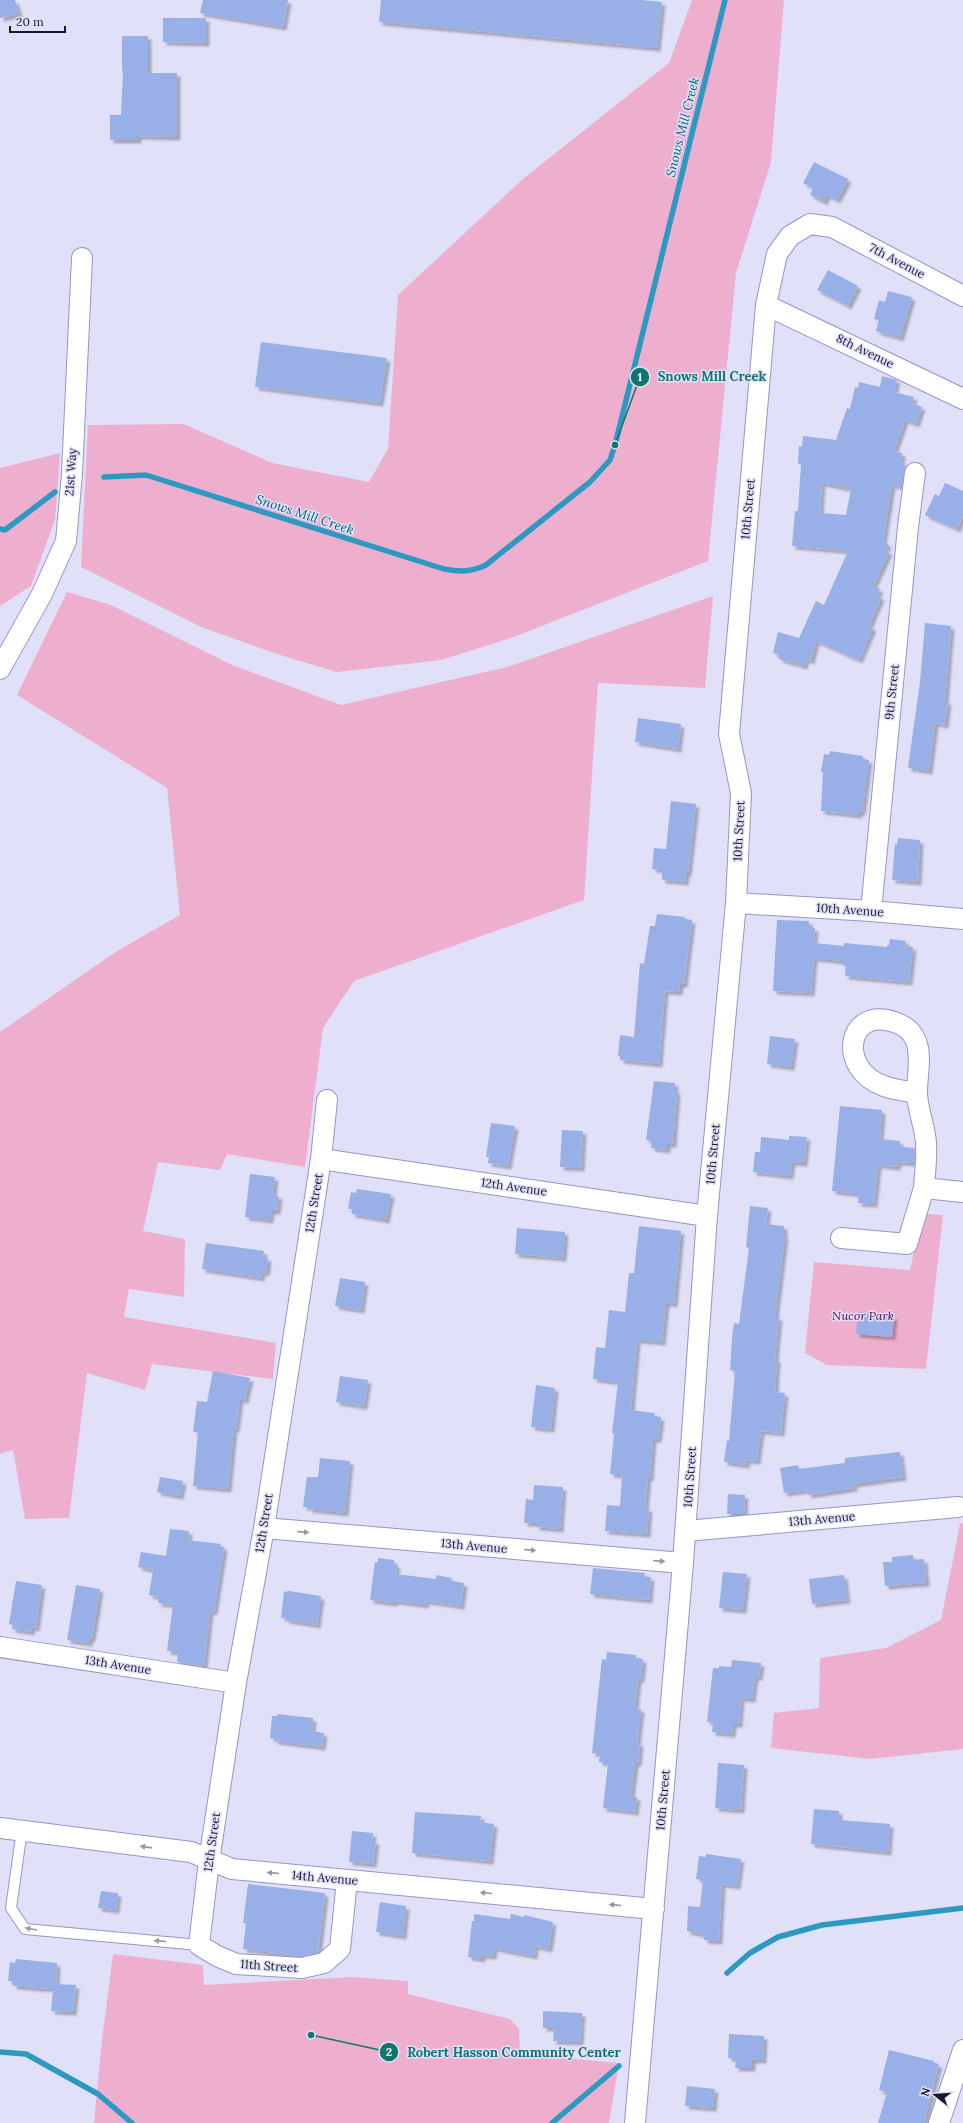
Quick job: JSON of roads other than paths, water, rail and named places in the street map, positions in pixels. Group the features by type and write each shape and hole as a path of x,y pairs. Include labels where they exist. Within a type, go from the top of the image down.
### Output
{"street":[{"name":"10th Street","path":"635,2123 686,1531 707,1216 736,904 741,793 729,734 766,305 777,254 790,236 810,224 832,227"},
{"name":"7th Avenue","path":"832,227 963,296"},
{"name":"21st Way","path":"0,669 42,594 66,541 72,474 82,258"},
{"name":"8th Avenue","path":"766,305 963,399"},
{"name":"9th Street","path":"871,911 907,535 915,473"},
{"name":"10th Avenue","path":"736,904 871,911 963,919"},
{"path":"841,1238 907,1244 924,1188 926,1142 917,1093"},
{"name":"12th Street","path":"199,1945 236,1683 264,1528 321,1159 327,1100"},
{"name":"12th Avenue","path":"321,1159 707,1216"},
{"path":"924,1188 963,1192"},
{"name":"13th Avenue","path":"686,1531 958,1507"},
{"name":"13th Avenue","path":"264,1528 683,1563"},
{"name":"13th Avenue","path":"0,1647 236,1683"},
{"name":"14th Avenue","path":"0,1828 191,1852 232,1869 654,1909"},
{"name":"11th Street","path":"199,1945 217,1956 236,1964 302,1968 324,1964 340,1949 347,1880"},
{"path":"939,2123 963,2050"}],"lane":[{"path":"22,1830 11,1908 25,1929 199,1945"}],"waterway":[{"name":"Snows Mill Creek","path":"104,477 146,475 444,569 466,571 486,565 590,482 610,460 615,445 725,0"},
{"name":"Snows Mill Creek","path":"0,529 5,530 55,492"},
{"path":"727,1973 750,1953 778,1937 822,1925 963,1908"},
{"path":"0,2052 26,2054 98,2094 132,2123"},
{"path":"552,2123 619,2066"}],"place":[{"name":"Snows Mill Creek","path":"615,445"},
{"name":"Robert Hasson Community Center","path":"311,2035"}],"park label":[{"name":"Nucor Park","path":"863,1316"}]}
